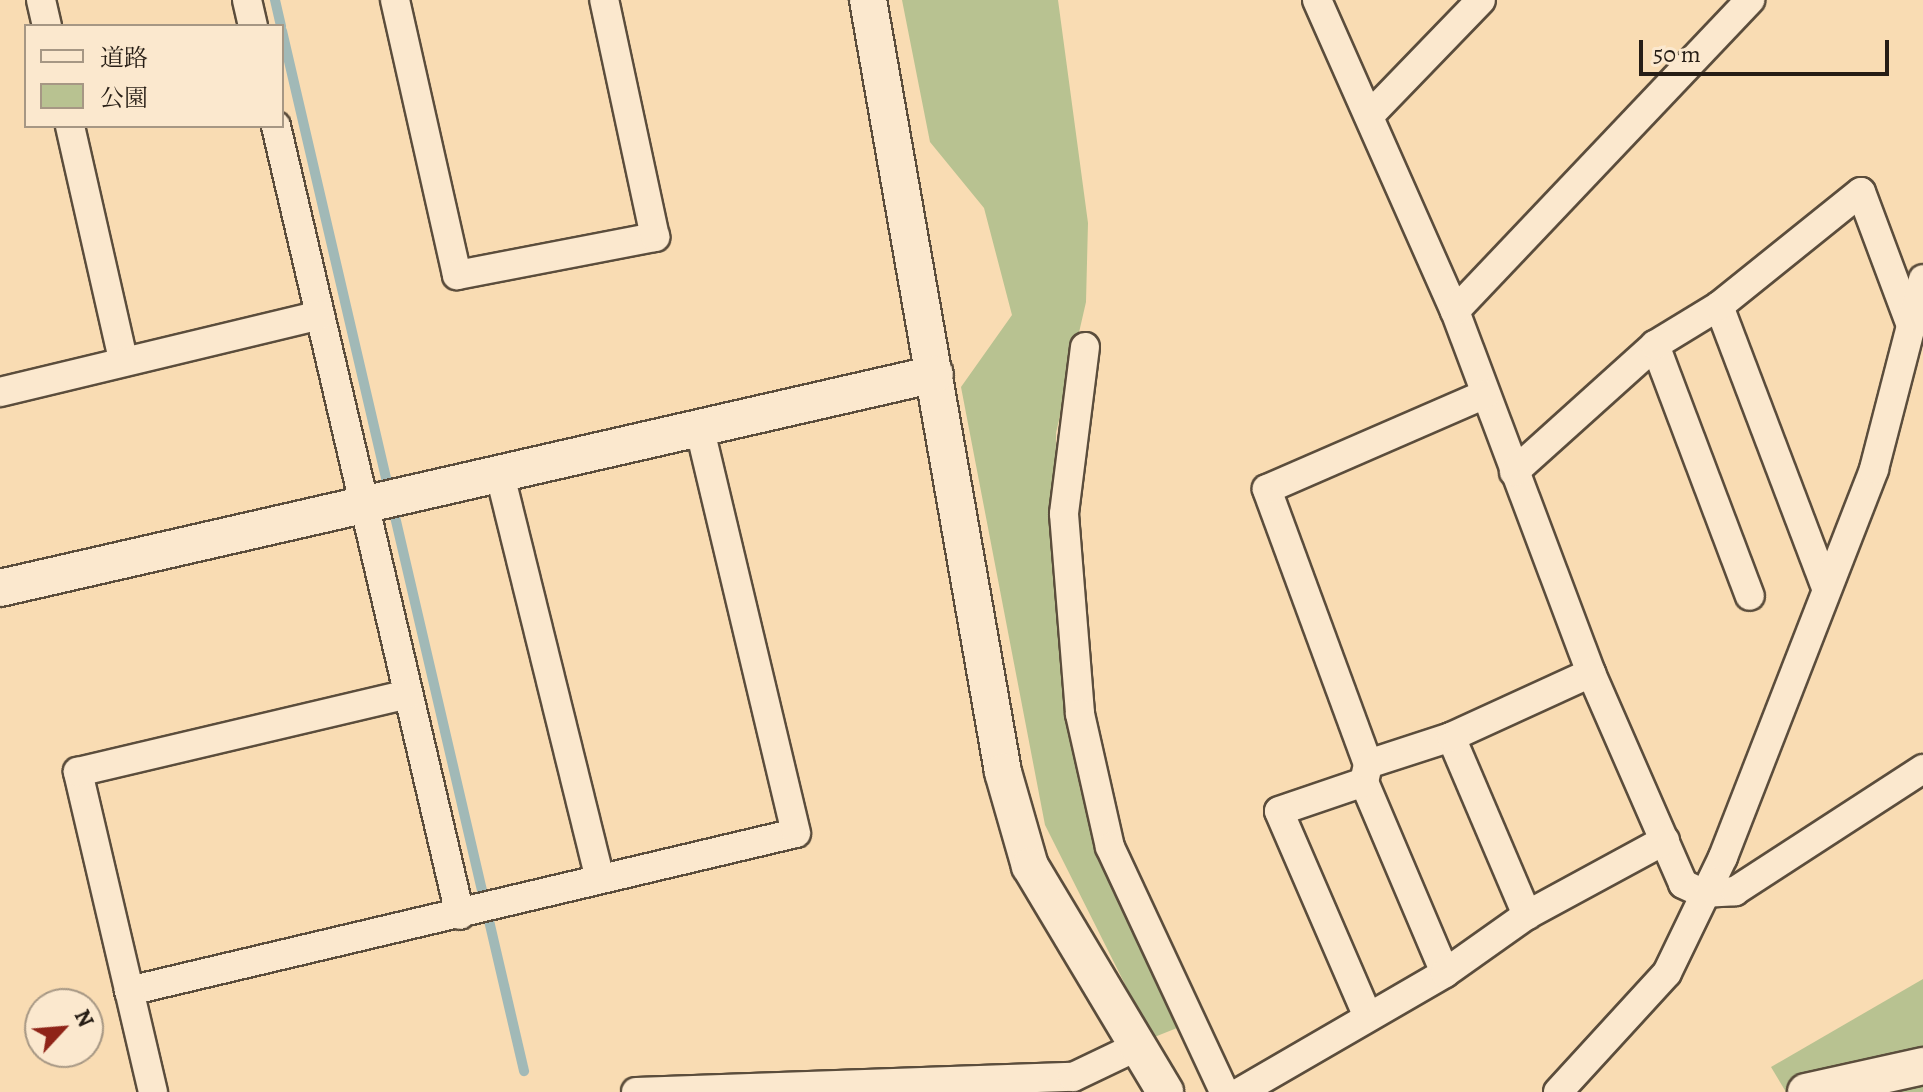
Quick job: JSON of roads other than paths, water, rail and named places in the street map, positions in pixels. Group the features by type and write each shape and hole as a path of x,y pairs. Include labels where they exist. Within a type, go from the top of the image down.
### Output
{"street":[{"path":"41,0 47,24"},
{"path":"247,0 253,24"},
{"path":"395,0 457,275 655,237 604,0"},
{"path":"868,0 1003,772 1030,866 1165,1092"},
{"path":"1317,0 1455,311 1591,673 1683,884 1702,893 1735,891 1923,769"},
{"path":"1369,116 1481,0"},
{"path":"1455,311 1750,0"},
{"path":"70,128 123,360"},
{"path":"276,128 367,500 408,694 460,915"},
{"path":"1514,472 1655,345 1719,306 1861,192 1910,323"},
{"path":"1570,1087 1667,973 1702,893 1723,857 1874,469 1923,279"},
{"path":"1719,306 1826,588"},
{"path":"0,392 320,315"},
{"path":"1655,345 1750,596"},
{"path":"1085,347 1064,514 1080,714 1110,847 1224,1092"},
{"path":"0,588 367,500 441,487 499,471 935,374"},
{"path":"1445,973 1366,773 1267,489 1485,394"},
{"path":"129,991 796,833 699,426"},
{"path":"499,471 600,878"},
{"path":"1368,1017 1279,811 1591,673"},
{"path":"153,1092 78,772 408,694"},
{"path":"1451,737 1527,915"},
{"path":"1240,1092 1445,973 1527,915 1665,840"},
{"path":"636,1092 911,1086 1073,1077 1136,1047"},
{"path":"1806,1092 1923,1066"}],"waterway":[{"path":"275,0 281,24"},
{"path":"284,40 524,1071"}]}
